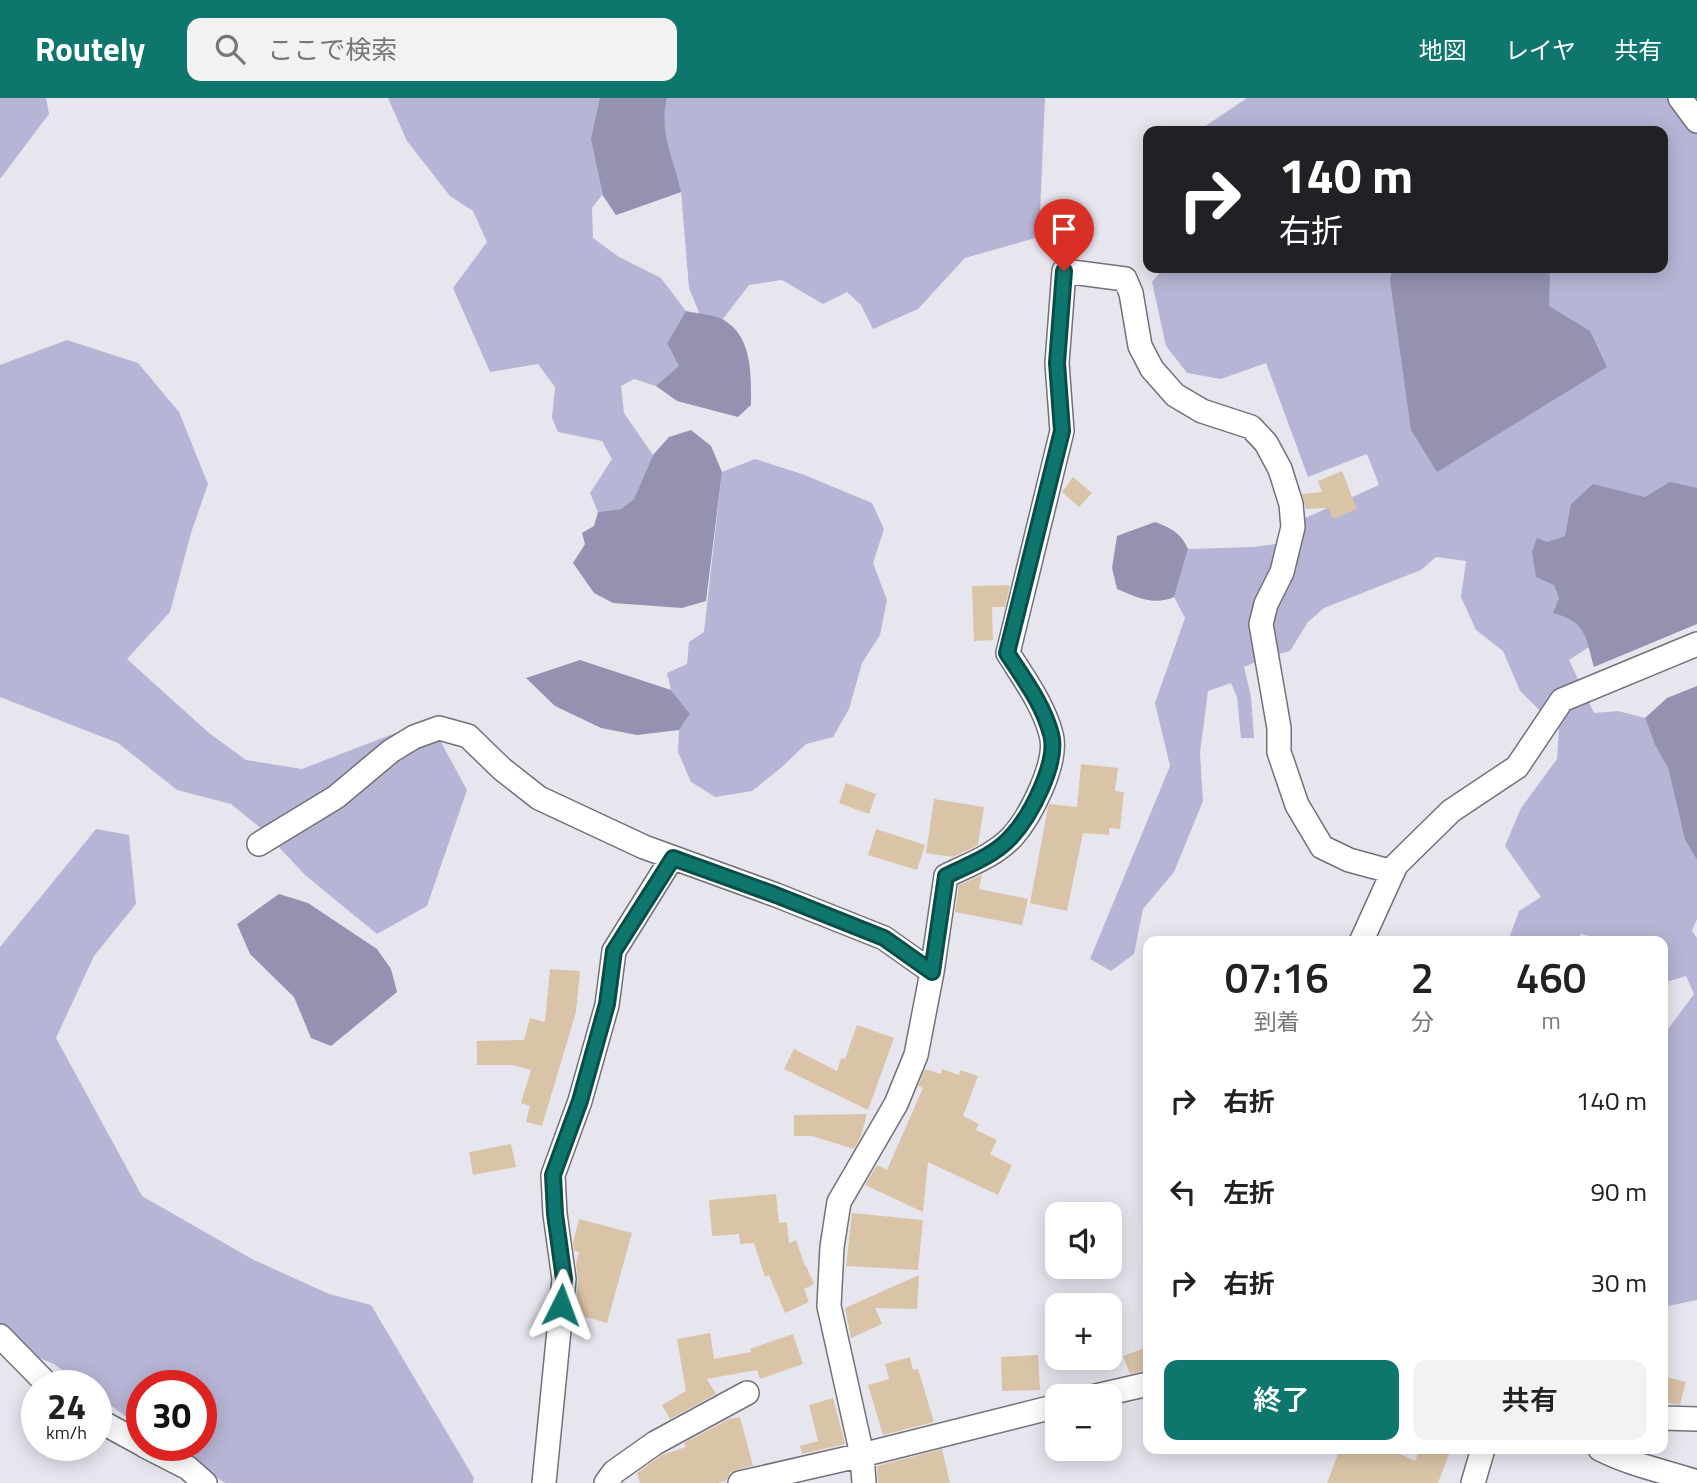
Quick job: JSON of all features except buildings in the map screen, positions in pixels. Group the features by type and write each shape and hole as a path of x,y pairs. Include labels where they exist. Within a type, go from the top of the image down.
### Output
{"street":[{"path":"1680,98 1697,121"},
{"path":"864,1483 862,1455 829,1306 832,1247 839,1202 896,1104 916,1055 946,876 989,855 1012,837 1042,791 1049,765 1052,737 1039,701 1007,653 1062,431 1057,363 1064,271 1125,279 1131,293 1140,346 1152,369 1175,395 1202,411 1251,427 1266,443 1279,469 1291,504 1293,527 1282,572 1266,604 1261,624 1279,728 1279,752 1297,805 1322,847 1349,860 1393,872"},
{"path":"1364,936 1396,864 1451,811 1517,767 1562,701 1697,644"},
{"path":"259,844 336,797 391,751 414,737 439,728 468,736 502,769 539,798 643,847 884,938 932,972"},
{"path":"544,1483 564,1279 555,1214 553,1175 580,1101 607,1004 614,951 673,858"},
{"path":"0,1336 33,1370"},
{"path":"1122,1390 1143,1385"},
{"path":"606,1483 614,1472 655,1443 747,1393"},
{"path":"740,1483 1045,1409"},
{"path":"1668,1418 1697,1419"},
{"path":"1474,1483 1482,1454"},
{"path":"1610,1454 1625,1462 1651,1467 1697,1482"},
{"path":"174,1461 188,1468 205,1483"}],"shaded area":[{"path":"0,98 46,98 49,114 0,179"},
{"path":"388,98 1045,98 1039,237 965,258 918,309 873,329 861,305 847,292 823,304 782,280 749,285 723,319 700,315 689,288 681,192 616,215 602,195 592,208 593,238 619,257 661,278 686,311 667,343 680,366 656,386 634,379 621,386 624,413 653,455 634,499 621,509 598,512 590,493 612,459 602,441 558,432 552,418 555,387 538,364 490,372 453,288 487,242 473,211 450,196 407,141"},
{"path":"600,98 667,98 664,122 681,192 616,215 603,195 591,139"},
{"path":"1247,98 1697,98 1697,577 1569,660 1594,713 1618,711 1645,718 1655,745 1668,768 1685,840 1697,860 1697,919 1692,931 1697,938 1697,1300 1668,1306 1668,1029 1694,994 1686,976 1668,981 1668,936 1510,936 1519,911 1541,897 1505,846 1521,808 1557,759 1559,729 1520,691 1503,651 1476,630 1461,597 1466,561 1436,557 1421,570 1324,608 1308,622 1290,651 1244,667 1251,697 1254,738 1241,738 1237,697 1231,683 1208,691 1200,753 1203,801 1174,872 1143,909 1134,954 1111,971 1090,959 1170,766 1155,703 1185,618 1174,597 1188,549 1254,547 1297,541 1303,519 1379,485 1367,454 1308,477 1266,363 1221,379 1187,373 1166,346 1152,282 1160,273 1668,273 1668,126 1205,126"},
{"path":"1391,273 1550,273 1549,306 1590,331 1607,367 1437,472 1411,430"},
{"path":"686,311 724,320 740,337 745,347 751,382 751,405 738,417 677,401 656,386 679,366 667,343"},
{"path":"67,340 138,363 179,412 208,484 191,533 170,612 127,659 209,733 246,760 302,769 429,720 467,790 427,906 377,934 305,875 262,829 231,804 177,790 118,743 0,697 0,365"},
{"path":"691,430 711,446 722,472 706,601 682,608 613,603 594,593 573,563 585,544 582,533 594,526 598,512 621,509 634,499 653,455 669,437"},
{"path":"755,459 802,474 872,503 884,529 873,563 887,600 880,635 862,663 849,709 833,737 806,744 752,791 715,797 691,782 678,752 679,730 690,714 671,690 667,673 687,664 689,642 704,632 722,472"},
{"path":"1670,482 1697,488 1697,624 1594,667 1586,639 1579,626 1553,613 1559,598 1554,585 1536,577 1532,552 1537,538 1547,542 1565,536 1571,504 1593,484 1645,497"},
{"path":"1155,522 1175,532 1188,549 1174,597 1159,601 1117,589 1112,568 1117,536"},
{"path":"580,660 671,690 690,714 679,730 637,735 601,728 555,706 526,678"},
{"path":"1697,686 1697,860 1685,840 1668,768 1655,745 1645,718 1667,698"},
{"path":"96,829 129,835 136,904 94,956 56,1038 142,1196 252,1259 329,1294 371,1305 474,1478 473,1483 225,1483 191,1461 217,1461 217,1370 126,1370 126,1417 112,1406 112,1370 62,1370 54,1364 0,1342 0,947"},
{"path":"279,894 308,903 377,949 391,969 397,992 331,1046 311,1038 294,997 250,954 237,924"}],"route":[{"path":"561,1305 564,1279 555,1214 553,1175 580,1101 607,1004 614,951 673,858 884,938 932,972 946,876 989,855 1012,837 1042,791 1049,765 1052,737 1039,701 1007,653 1062,431 1057,363 1064,271"}]}
